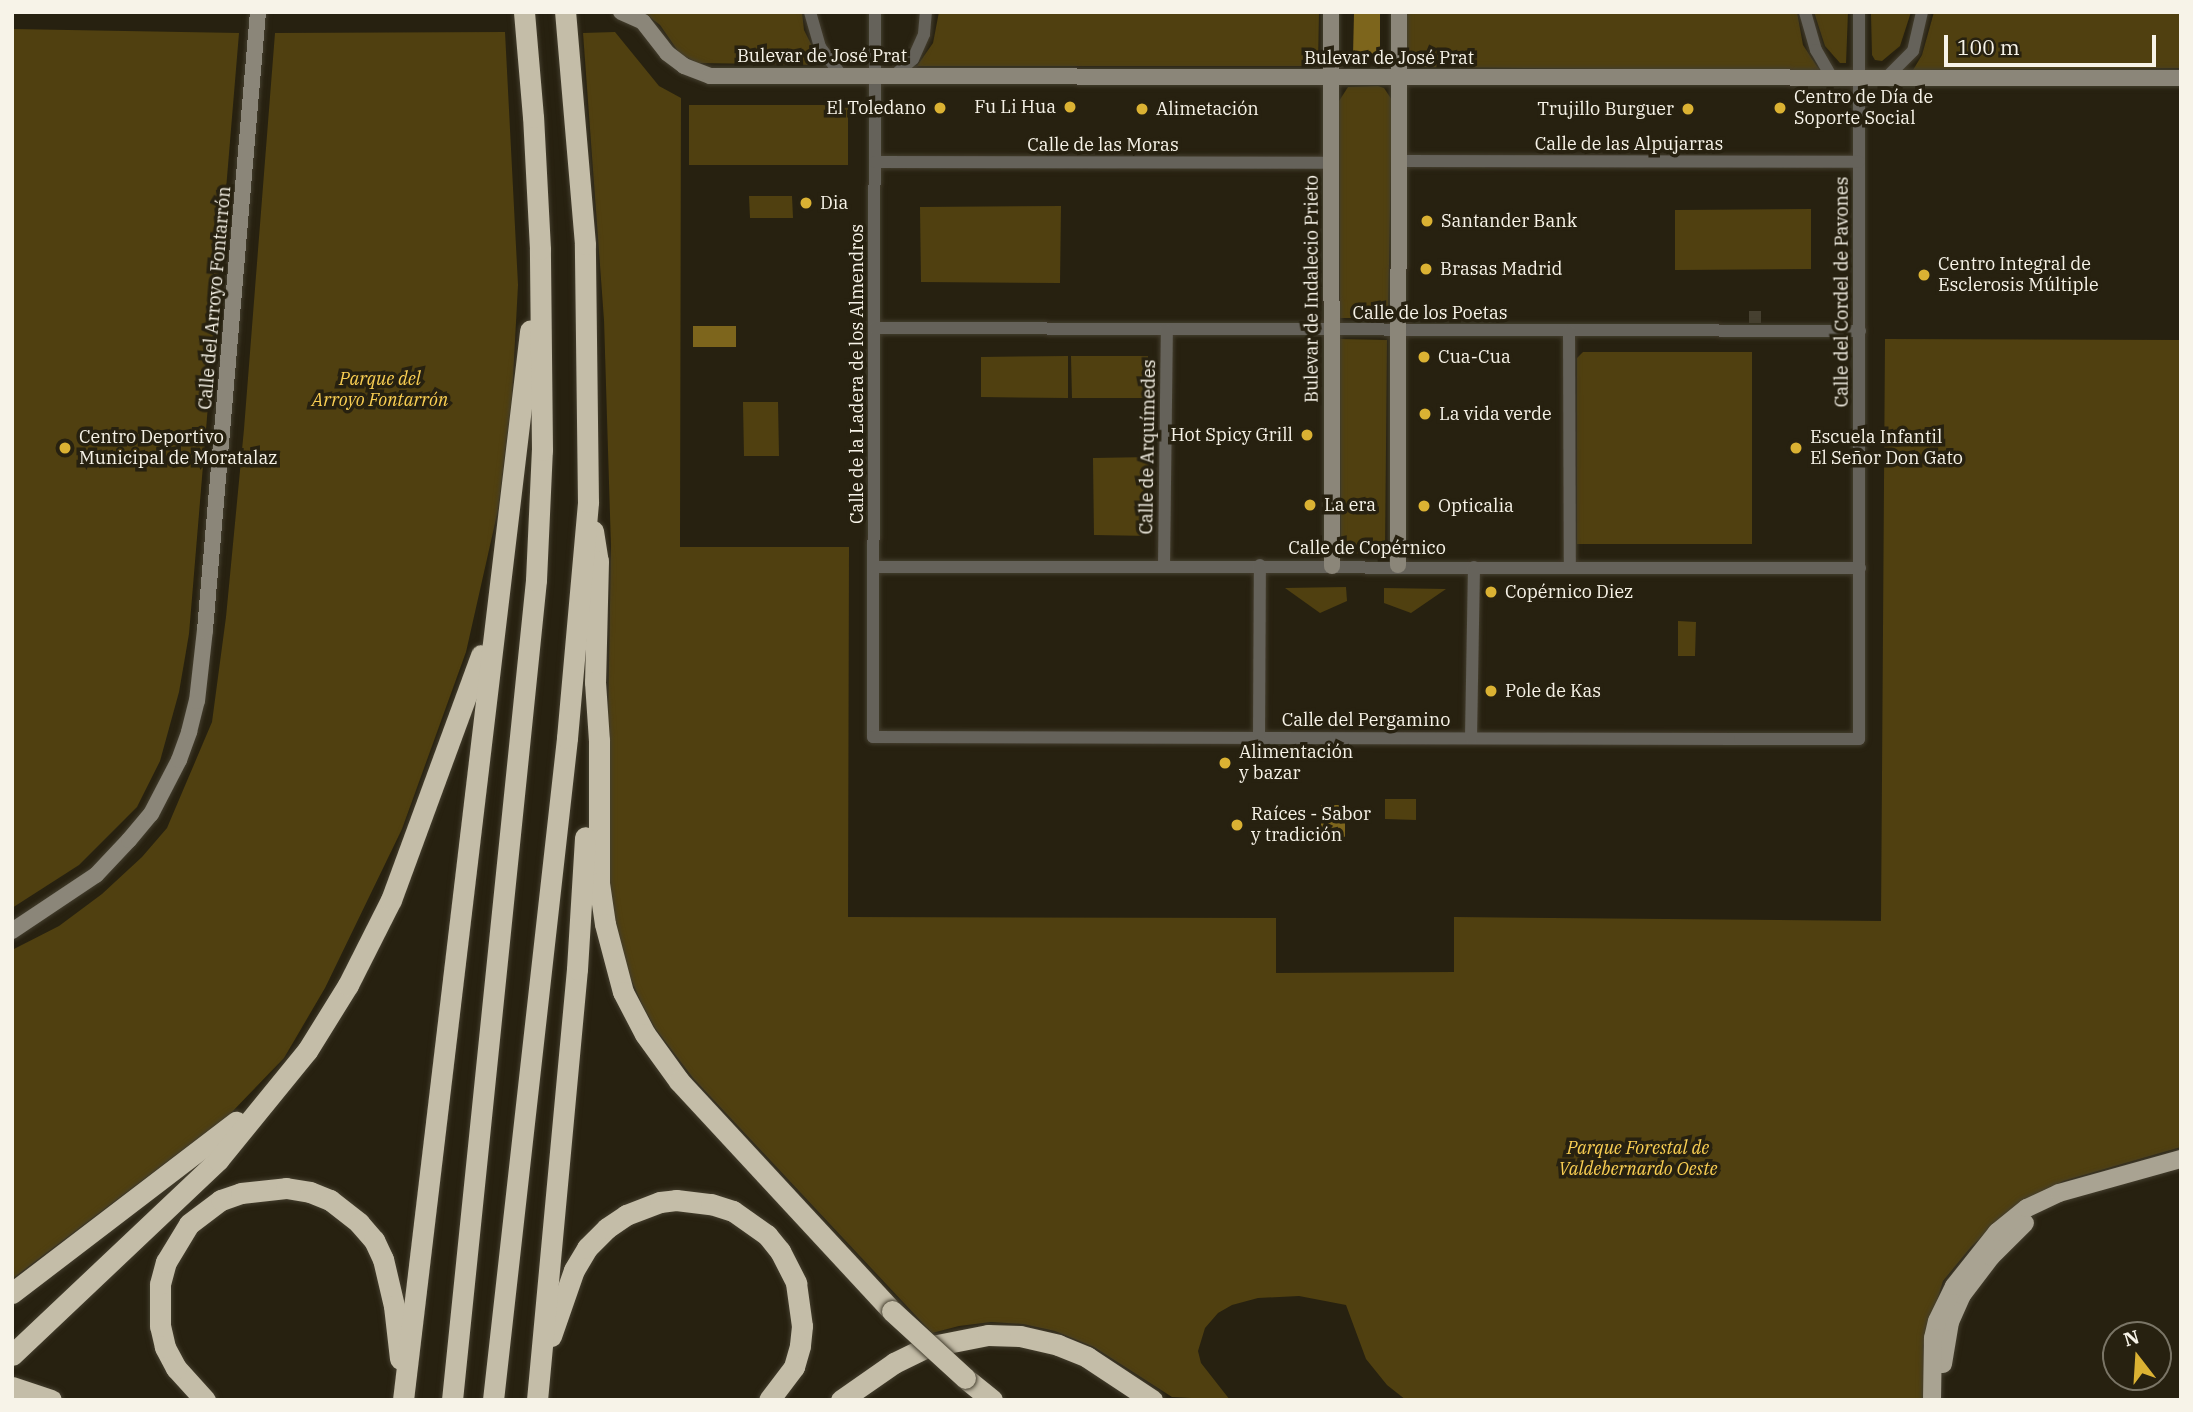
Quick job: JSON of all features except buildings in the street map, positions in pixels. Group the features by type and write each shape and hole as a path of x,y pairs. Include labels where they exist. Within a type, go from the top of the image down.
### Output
{"highway":[{"path":"452,1400 536,580 542,450 540,249 524,12"},
{"path":"493,1400 567,738 588,502 585,244 565,12"},
{"path":"403,1400 540,249"},
{"path":"537,1400 577,969 595,681 598,561 588,502"},
{"path":"17,1351 218,1160 307,1051 348,985 391,900 495,616"},
{"path":"595,681 599,740 599,883 604,924 623,992 645,1034 679,1080 892,1311 992,1400"},
{"path":"12,1293 211,1144 251,1109 307,1051"},
{"path":"205,1400 183,1377 165,1347 160,1326 160,1284 166,1262 188,1224 221,1200 261,1189 286,1188 330,1200 346,1211 374,1240 383,1259 394,1306 400,1363 405,1376"},
{"path":"540,1371 574,1270 587,1248 607,1227 644,1207 676,1200 696,1201 733,1211 752,1222 780,1251 796,1283 802,1326 800,1346 794,1367 769,1400"},
{"path":"841,1400 894,1363 927,1347 988,1335 1020,1336 1058,1345 1087,1357 1152,1400"},
{"path":"12,1387 51,1400"}],"main road":[{"path":"1932,1400 1933,1338 1937,1321 1954,1286 1970,1262 1997,1233 2027,1208 2059,1192 2181,1158"},
{"path":"1943,1400 1945,1343 1950,1322 1962,1295 2019,1227 2049,1206 2095,1184"}],"street":[{"name":"Calle del Arroyo Fontarrón","path":"12,931 96,874 129,840 151,814 179,760 189,732 197,701 205,630 258,12"},
{"name":"Bulevar de José Prat","path":"621,12 643,22 667,53 684,66 710,76 895,75 1105,79 1331,76 2181,78"},
{"path":"810,12 820,47 841,75"},
{"name":"Calle de la Ladera de los Almendros","path":"873,737 875,162 872,76 875,12"},
{"path":"895,75 913,59 924,34 926,12"},
{"name":"Bulevar de Indalecio Prieto","path":"1331,12 1332,566"},
{"path":"1398,565 1399,12"},
{"path":"1805,12 1816,50 1832,78"},
{"name":"Calle del Cordel de Pavones","path":"1859,12 1859,739"},
{"path":"1887,77 1913,51 1922,12"},
{"name":"Calle de las Alpujarras","path":"1399,161 1859,162"},
{"name":"Calle de las Moras","path":"875,162 1331,163"},
{"name":"Calle de los Poetas","path":"874,328 1569,331 1755,327 1860,331"},
{"name":"Calle de Arquímedes","path":"1164,565 1167,330"},
{"path":"1569,331 1570,567"},
{"path":"1259,737 1260,565"},
{"name":"Calle de Copérnico","path":"875,566 1860,568"},
{"path":"1471,738 1474,567"},
{"name":"Calle del Pergamino","path":"873,737 1859,739"}],"green space":[{"path":"643,12 802,12 804,30 819,60 817,65 698,63 680,54 660,25"},
{"path":"939,12 1319,12 1318,66 917,66 933,43"},
{"path":"1406,12 1797,12 1803,45 1820,71 1421,67 1409,61 1406,54"},
{"path":"1814,12 1848,12 1846,63 1840,63 1825,46"},
{"path":"1871,12 1911,12 1900,46 1882,61 1875,60 1872,55"},
{"path":"1934,12 2181,12 2181,68 1913,70 1922,55"},
{"path":"12,29 239,33 189,634 179,692 160,761 137,807 79,865 12,908"},
{"name":"Parque del Arroyo Fontarrón","path":"505,32 518,285 512,397 498,510 466,652 402,829 325,988 284,1058 230,1114 12,1279 12,950 59,926 102,894 142,857 167,828 212,722 226,617 244,429 275,33"},
{"name":"Parque Forestal de Valdebernardo Oeste","path":"615,32 659,86 681,98 680,547 849,547 848,917 1276,918 1276,973 1454,972 1454,917 1881,921 1885,339 2181,340 2181,1147 2063,1181 2004,1215 1971,1247 1943,1281 1923,1346 1925,1400 1406,1400 1387,1385 1366,1359 1346,1305 1299,1296 1258,1298 1232,1305 1218,1313 1205,1328 1198,1351 1201,1363 1230,1400 1172,1397 1094,1347 1055,1331 1023,1324 991,1322 932,1333 693,1078 655,1028 641,1002 625,965 613,923 607,882 606,838 611,547 604,320 583,33"},
{"path":"1348,87 1384,88 1392,100 1388,318 1340,318 1339,101"},
{"path":"689,105 848,105 848,165 689,165"},
{"path":"749,196 792,196 793,218 750,218"},
{"path":"1061,206 1060,283 921,282 920,207"},
{"path":"1811,209 1811,269 1675,270 1675,210"},
{"path":"1340,339 1387,340 1385,554 1341,553"},
{"path":"1583,352 1752,352 1752,544 1577,544 1577,358"},
{"path":"1068,356 1068,398 981,397 981,357"},
{"path":"1071,356 1148,356 1148,398 1072,398"},
{"path":"743,402 778,402 779,456 744,456"},
{"path":"1151,457 1151,536 1094,535 1093,458"},
{"path":"1346,587 1347,601 1320,613 1285,588"},
{"path":"1384,588 1446,589 1411,613 1384,603"},
{"path":"1678,621 1696,622 1695,656 1678,656"},
{"path":"1385,799 1416,799 1416,820 1385,819"}],"shaded area":[{"path":"1354,14 1380,14 1380,55 1353,55"},
{"path":"693,326 736,326 736,347 693,347"},
{"path":"1321,805 1345,805 1345,841 1321,841"}],"tunnel":[{"path":"1755,308 1755,323"}],"place":[{"name":"Fu Li Hua","path":"1070,107"},
{"name":"El Toledano","path":"940,108"},
{"name":"Centro de Día de Soporte Social","path":"1780,108"},
{"name":"Alimetación","path":"1142,109"},
{"name":"Trujillo Burguer","path":"1688,109"},
{"name":"Dia","path":"806,203"},
{"name":"Santander Bank","path":"1427,221"},
{"name":"Brasas Madrid","path":"1426,269"},
{"name":"Centro Integral de Esclerosis Múltiple","path":"1924,275"},
{"name":"Cua-Cua","path":"1424,357"},
{"name":"La vida verde","path":"1425,414"},
{"name":"Hot Spicy Grill","path":"1307,435"},
{"name":"Centro Deportivo Municipal de Moratalaz","path":"65,448"},
{"name":"Escuela Infantil El Señor Don Gato","path":"1796,448"},
{"name":"La era","path":"1310,505"},
{"name":"Opticalia","path":"1424,506"},
{"name":"Copérnico Diez","path":"1491,592"},
{"name":"Pole de Kas","path":"1491,691"},
{"name":"Alimentación y bazar","path":"1225,763"},
{"name":"Raíces - Sabor y tradición","path":"1237,825"}]}
